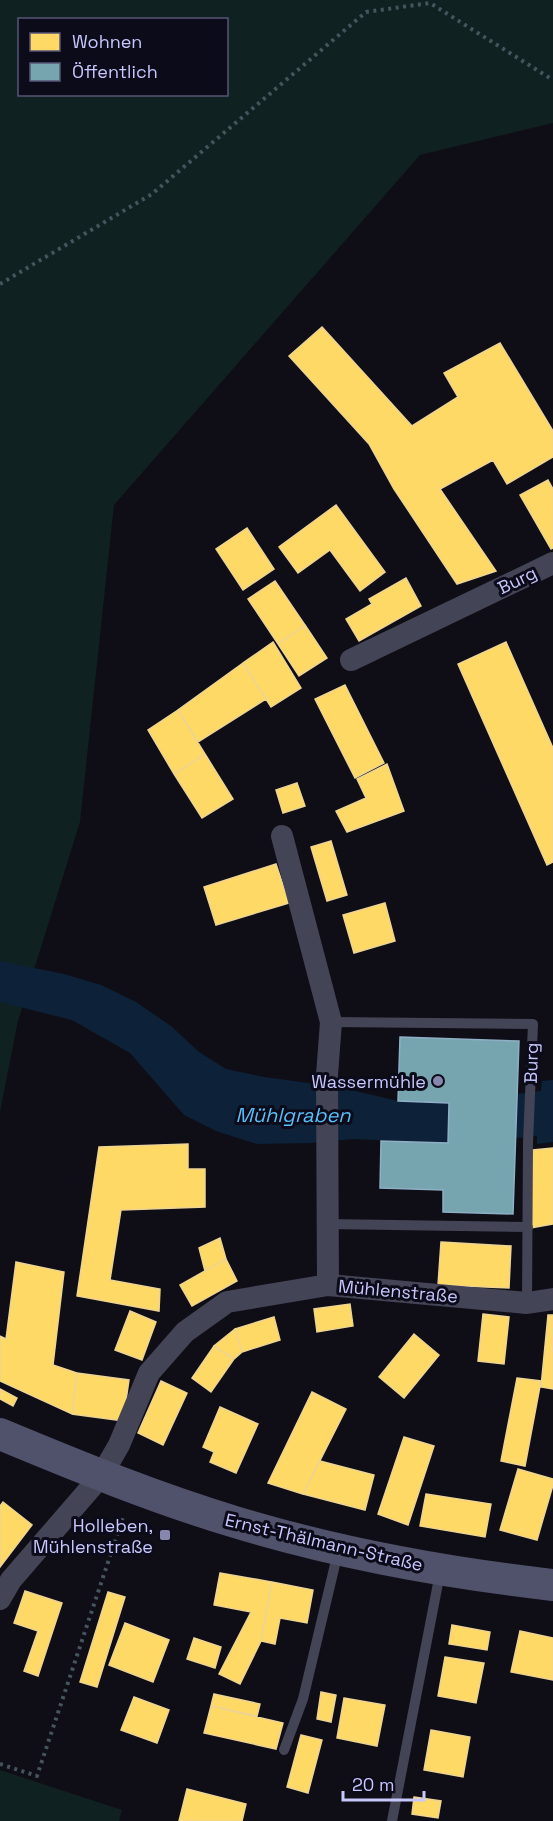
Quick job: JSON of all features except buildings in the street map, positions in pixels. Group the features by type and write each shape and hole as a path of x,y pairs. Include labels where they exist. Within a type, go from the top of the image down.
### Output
{"main road":[{"name":"Ernst-Thälmann-Straße","path":"0,1434 101,1476 235,1522 339,1549 441,1569 553,1585"}],"street":[{"name":"Burg","path":"351,660 553,563"},
{"path":"282,836 331,1022 327,1075 328,1285"},
{"name":"Mühlenstraße","path":"0,1599 11,1580 101,1476 119,1445 149,1372 185,1332 227,1302 328,1285 527,1303 553,1299"}],"lane":[{"name":"Burg","path":"331,1022 532,1024 528,1142 527,1303"},
{"path":"327,1224 528,1227"},
{"path":"284,1750 303,1699 339,1549"},
{"path":"392,1821 441,1569"}],"path":[{"path":"0,284 152,194 366,12 430,3 553,80"},
{"path":"0,1764 37,1776 133,1487"}],"shaded area":[{"path":"0,0 553,0 553,123 420,155 114,505 80,822 18,1021 0,1112"},
{"path":"0,1770 122,1810 119,1821 0,1821"}],"water":[{"name":"Mühlgraben","path":"0,961 64,974 101,985 136,1002 171,1026 199,1052 226,1069 264,1077 338,1087 398,1101 449,1103 448,1143 353,1139 257,1144 216,1131 184,1115 130,1053 72,1020 0,1002"},
{"path":"553,1080 553,1142 537,1144 537,1136 516,1138 517,1094 541,1091 542,1081"}],"place":[{"name":"Wassermühle","path":"438,1081"},
{"name":"Holleben, Mühlenstraße","path":"165,1535"}]}
